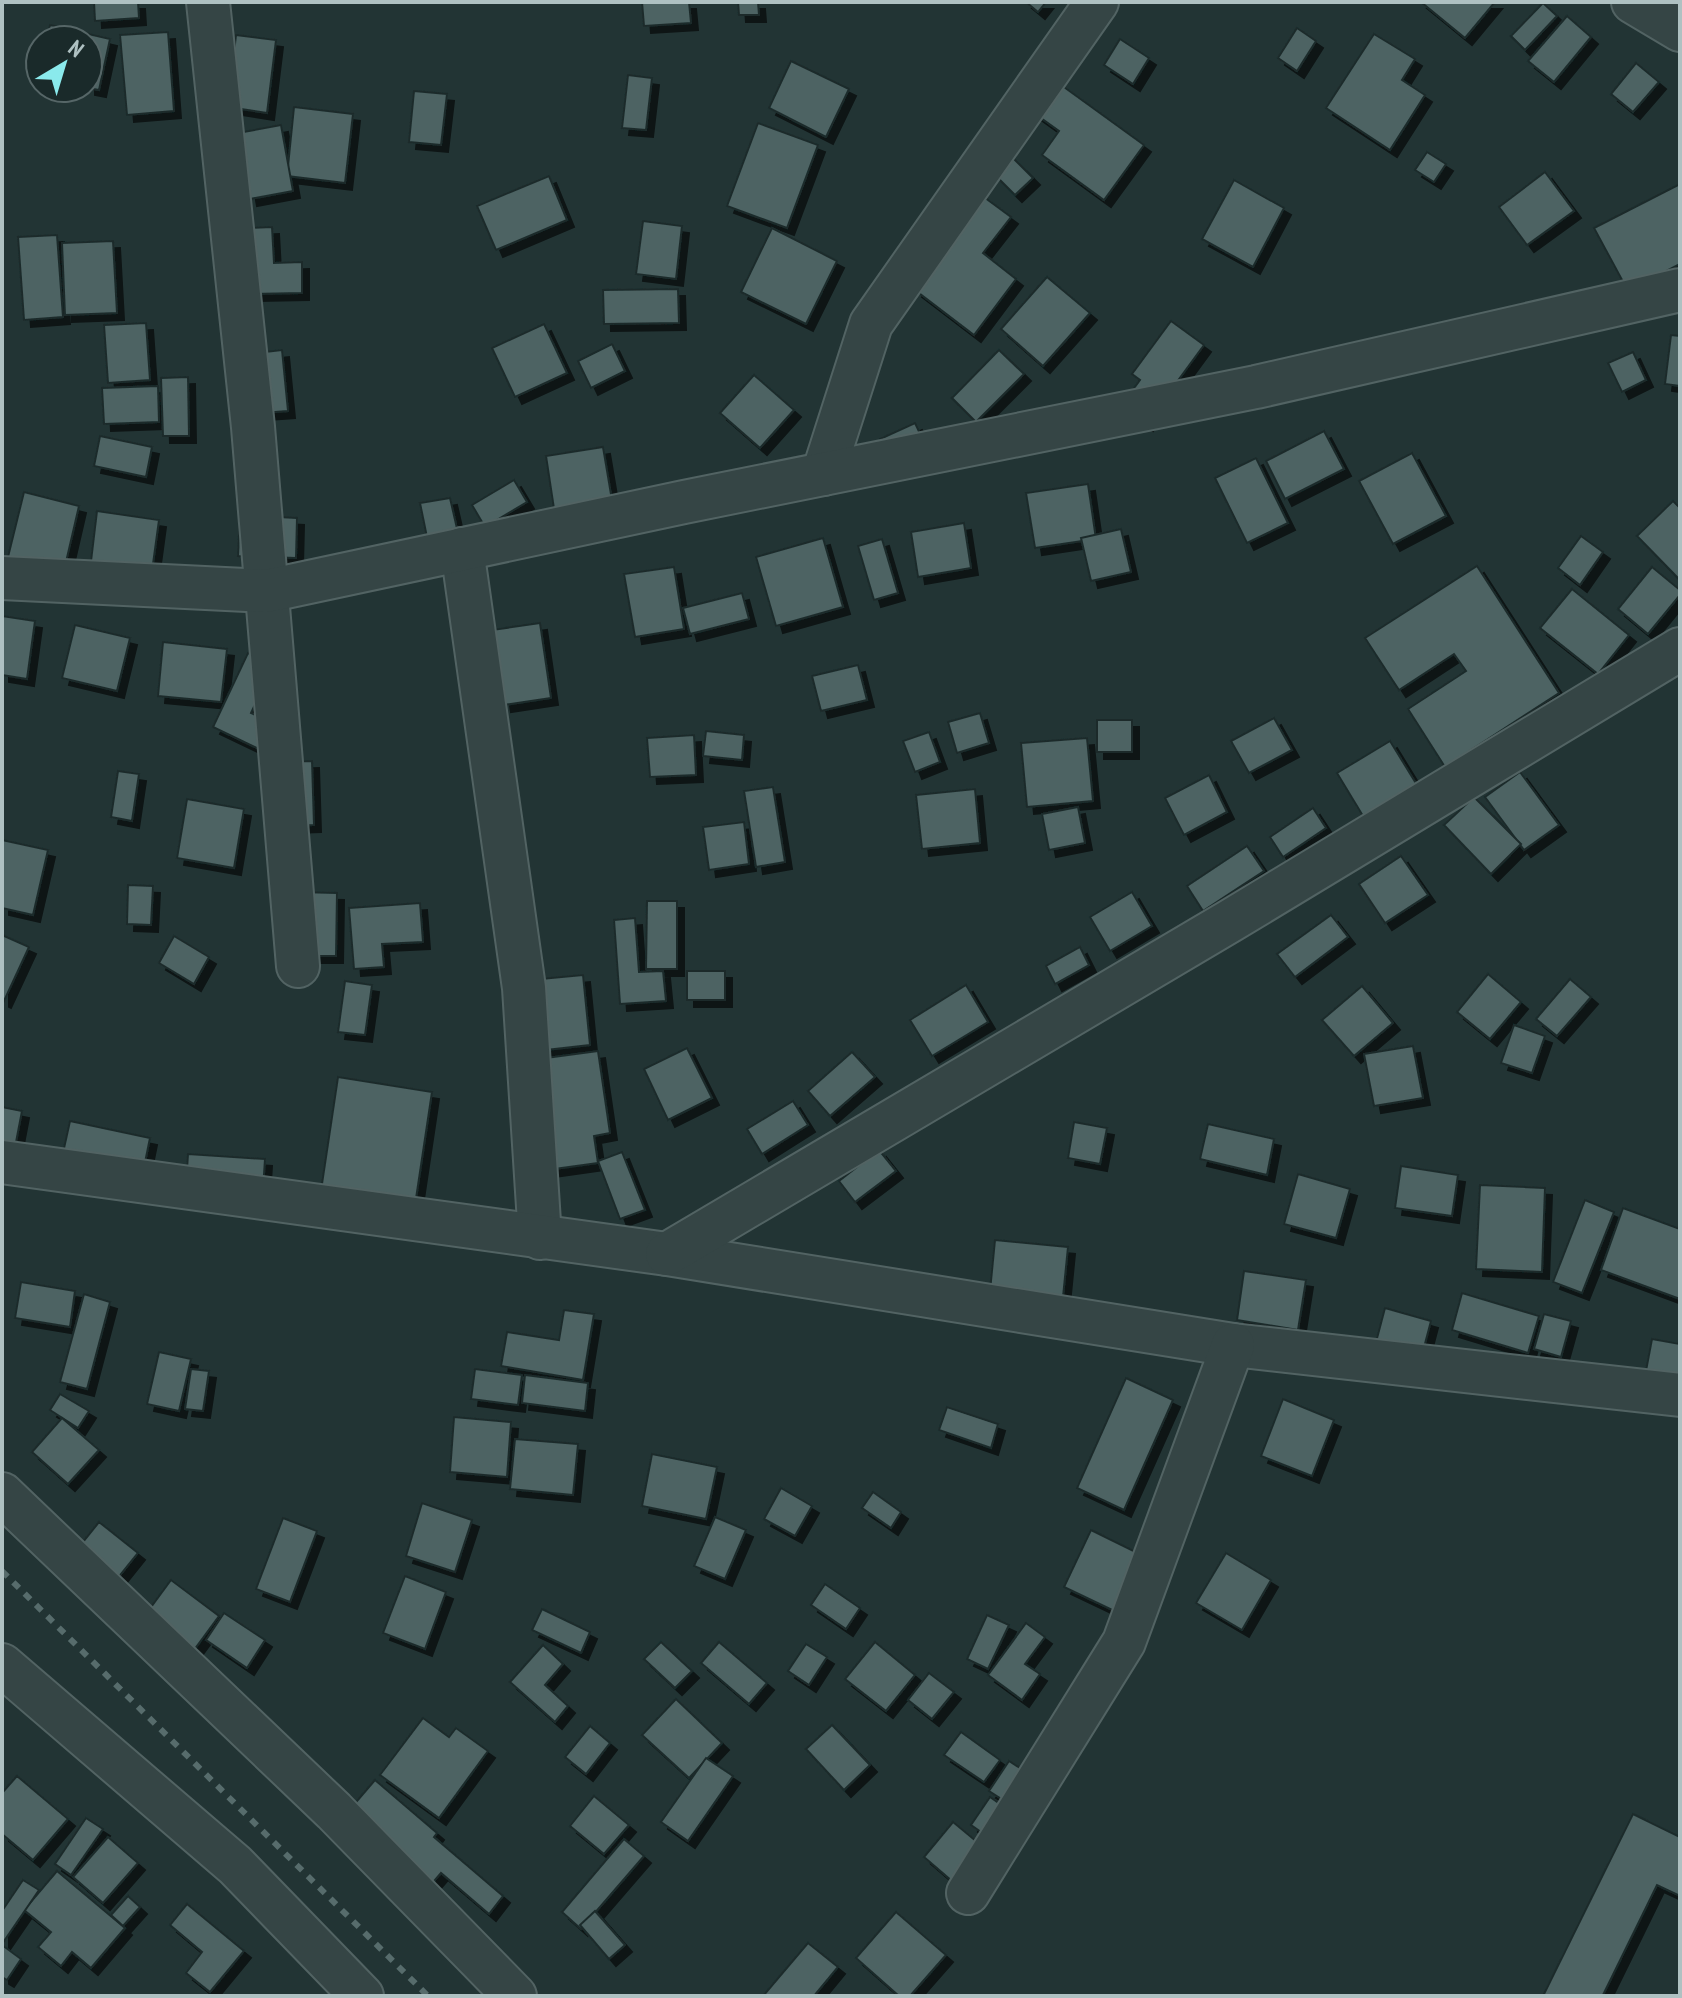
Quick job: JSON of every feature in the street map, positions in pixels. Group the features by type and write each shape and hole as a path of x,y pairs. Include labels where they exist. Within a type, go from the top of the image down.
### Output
{"street":[{"path":"208,2 253,427 298,966"},
{"path":"823,474 871,324 1097,2"},
{"path":"1633,2 1680,30"},
{"path":"2,578 267,591 1256,387 1680,290"},
{"path":"462,549 524,988 540,1238"},
{"path":"667,1254 1230,921 1680,649"},
{"path":"2,1162 667,1254 1233,1345 1680,1395"},
{"path":"968,1893 1124,1642 1233,1345"},
{"path":"2,1494 334,1811 515,1996"},
{"path":"2,1665 235,1865 362,1996"}],"building":[{"path":"94,2 138,2 139,18 95,21"},
{"path":"642,2 689,2 691,23 644,26"},
{"path":"738,2 758,2 759,15 739,15"},
{"path":"1026,2 1046,2 1038,12"},
{"path":"1421,2 1495,2 1465,38"},
{"path":"1543,3 1557,16 1525,50 1511,36"},
{"path":"1567,16 1591,37 1554,82 1528,61"},
{"path":"1297,28 1316,41 1297,71 1278,58"},
{"path":"168,32 174,111 127,115 120,35"},
{"path":"1374,34 1415,59 1402,80 1425,95 1390,150 1326,108"},
{"path":"236,35 276,40 267,113 228,107"},
{"path":"104,38 110,39 104,67"},
{"path":"1120,39 1149,58 1133,84 1104,65"},
{"path":"791,61 849,89 826,137 769,108"},
{"path":"1636,63 1659,82 1633,112 1611,94"},
{"path":"628,75 652,78 646,130 622,128"},
{"path":"1057,82 1144,145 1104,200 1042,155 1059,131 1034,113"},
{"path":"414,91 447,94 441,145 409,142"},
{"path":"294,107 353,114 345,183 287,176"},
{"path":"758,123 818,145 787,228 727,206"},
{"path":"281,125 293,191 250,199 238,133"},
{"path":"1427,152 1446,164 1434,182 1415,170"},
{"path":"1013,158 1033,178 1015,195 995,175"},
{"path":"1545,172 1574,211 1527,245 1499,207"},
{"path":"549,176 567,220 496,250 477,206"},
{"path":"1234,180 1284,208 1253,267 1202,239"},
{"path":"1680,184 1680,264 1628,291 1594,228"},
{"path":"973,189 1011,217 983,253 1016,279 974,335 915,290"},
{"path":"643,221 682,226 676,279 636,274"},
{"path":"272,227 274,263 302,262 302,293 251,294 249,228"},
{"path":"772,228 837,261 806,324 741,292"},
{"path":"57,235 63,317 24,320 18,237"},
{"path":"113,241 117,313 65,315 62,243"},
{"path":"1047,277 1090,313 1043,366 1001,329"},
{"path":"678,289 679,323 604,324 603,290"},
{"path":"1171,321 1204,345 1146,424 1121,406 1140,380 1132,374"},
{"path":"146,323 150,380 108,383 104,325"},
{"path":"544,324 567,373 515,397 492,348"},
{"path":"1671,335 1680,336 1680,386 1665,384"},
{"path":"612,344 625,371 591,388 578,361"},
{"path":"282,350 288,411 262,413 256,353"},
{"path":"999,350 1024,374 976,422 952,398"},
{"path":"1633,352 1646,380 1622,392 1608,363"},
{"path":"754,375 794,410 760,448 720,413"},
{"path":"188,377 189,436 163,436 161,378"},
{"path":"158,386 159,422 104,424 102,388"},
{"path":"915,423 931,457 896,473 880,439"},
{"path":"1324,431 1344,469 1285,499 1266,461"},
{"path":"100,436 152,447 146,477 94,466"},
{"path":"603,447 614,512 556,522 546,456"},
{"path":"1412,453 1446,516 1393,544 1359,481"},
{"path":"1256,458 1288,523 1247,543 1215,478"},
{"path":"514,480 527,502 485,527 472,505"},
{"path":"1088,484 1096,539 1035,548 1026,493"},
{"path":"24,492 79,506 63,575 7,561"},
{"path":"450,498 461,546 430,552 420,503"},
{"path":"1673,501 1680,508 1680,580 1637,536"},
{"path":"97,511 159,520 150,586 89,578"},
{"path":"240,515 297,518 296,558 238,556"},
{"path":"964,523 971,568 918,577 911,532"},
{"path":"1121,529 1131,572 1091,581 1081,538"},
{"path":"1581,536 1603,552 1580,585 1558,568"},
{"path":"823,538 843,607 776,626 756,557"},
{"path":"882,539 898,593 874,600 858,546"},
{"path":"1477,566 1559,693 1445,767 1408,709 1466,671 1454,654 1399,690 1365,638"},
{"path":"674,567 684,629 635,637 624,574"},
{"path":"1652,567 1680,590 1680,595 1648,634 1618,609"},
{"path":"1572,589 1629,635 1598,674 1540,628"},
{"path":"742,593 749,619 690,634 683,608"},
{"path":"2,616 35,621 27,679 2,675"},
{"path":"540,623 551,698 504,705 492,630"},
{"path":"75,625 130,638 117,691 62,678"},
{"path":"163,642 227,649 221,702 158,696"},
{"path":"248,653 274,664 251,713 273,723 261,750 213,727"},
{"path":"858,665 867,700 821,711 812,676"},
{"path":"980,713 989,743 957,753 948,722"},
{"path":"1274,718 1292,750 1249,773 1231,741"},
{"path":"1097,720 1132,720 1132,752 1097,752"},
{"path":"706,731 744,735 742,760 703,756"},
{"path":"929,732 940,762 915,772 903,741"},
{"path":"694,735 696,775 650,777 647,738"},
{"path":"1087,738 1093,801 1027,807 1021,743"},
{"path":"1390,741 1417,785 1363,816 1337,773"},
{"path":"312,761 314,825 285,826 283,762"},
{"path":"118,771 139,774 132,821 111,817"},
{"path":"1520,772 1559,825 1524,850 1485,797"},
{"path":"1209,775 1227,812 1184,835 1165,798"},
{"path":"773,787 785,862 756,867 744,791"},
{"path":"975,789 980,843 922,849 916,795"},
{"path":"1474,797 1521,844 1491,874 1444,825"},
{"path":"187,799 244,809 234,868 177,858"},
{"path":"1078,807 1085,843 1049,850 1042,814"},
{"path":"1313,808 1326,828 1283,857 1270,837"},
{"path":"744,822 749,864 709,870 703,827"},
{"path":"2,840 48,850 33,915 2,908"},
{"path":"1247,846 1264,871 1203,911 1187,886"},
{"path":"1401,856 1428,895 1385,923 1359,884"},
{"path":"128,885 153,886 151,925 127,924"},
{"path":"298,892 337,893 336,956 297,956"},
{"path":"1132,892 1152,926 1110,951 1090,917"},
{"path":"647,901 677,901 677,969 646,969"},
{"path":"420,903 423,942 382,944 384,967 354,969 349,908"},
{"path":"1331,915 1348,937 1295,977 1277,954"},
{"path":"635,918 639,972 663,971 666,1001 620,1004 614,920"},
{"path":"2,935 29,947 4,1001 2,1000"},
{"path":"174,936 209,957 194,984 159,963"},
{"path":"1080,947 1089,965 1055,984 1046,966"},
{"path":"687,971 725,971 725,1000 687,1000"},
{"path":"1488,974 1521,1002 1490,1039 1457,1012"},
{"path":"583,975 590,1045 537,1051 530,980"},
{"path":"1570,979 1591,997 1557,1036 1536,1019"},
{"path":"345,981 372,985 365,1035 338,1032"},
{"path":"966,985 988,1022 932,1056 910,1020"},
{"path":"1362,986 1393,1023 1354,1056 1322,1020"},
{"path":"1514,1025 1545,1036 1532,1073 1501,1063"},
{"path":"1413,1046 1423,1098 1374,1106 1364,1054"},
{"path":"687,1048 712,1098 668,1120 644,1069"},
{"path":"598,1051 610,1133 594,1136 598,1163 547,1170 531,1060"},
{"path":"852,1052 875,1077 830,1116 808,1091"},
{"path":"338,1077 432,1092 411,1232 317,1217"},
{"path":"793,1101 808,1125 762,1154 747,1129"},
{"path":"2,1107 22,1111 12,1163 2,1161"},
{"path":"70,1121 150,1138 140,1187 59,1171"},
{"path":"1074,1122 1107,1128 1100,1164 1068,1158"},
{"path":"1208,1124 1274,1139 1267,1175 1200,1159"},
{"path":"879,1150 896,1171 855,1202 839,1181"},
{"path":"622,1152 645,1210 620,1219 598,1161"},
{"path":"188,1154 265,1159 262,1205 185,1199"},
{"path":"1401,1166 1458,1175 1452,1216 1395,1208"},
{"path":"1298,1174 1350,1189 1336,1238 1284,1224"},
{"path":"1480,1185 1545,1188 1542,1272 1476,1269"},
{"path":"1585,1200 1614,1212 1582,1293 1553,1282"},
{"path":"1623,1208 1680,1229 1680,1299 1601,1270"},
{"path":"995,1240 1068,1247 1063,1297 990,1291"},
{"path":"1244,1271 1306,1280 1298,1330 1237,1320"},
{"path":"21,1282 75,1291 70,1327 15,1318"},
{"path":"1462,1293 1539,1316 1528,1353 1452,1330"},
{"path":"84,1294 110,1302 87,1389 60,1382"},
{"path":"1385,1308 1431,1321 1422,1355 1376,1342"},
{"path":"564,1310 594,1314 583,1380 501,1366 507,1332 559,1340"},
{"path":"1544,1314 1571,1321 1561,1357 1534,1349"},
{"path":"1652,1339 1680,1344 1680,1405 1641,1397"},
{"path":"159,1352 191,1359 179,1411 147,1404"},
{"path":"191,1369 209,1371 203,1411 185,1409"},
{"path":"475,1369 522,1375 518,1405 471,1399"},
{"path":"525,1375 588,1383 585,1411 522,1403"},
{"path":"1126,1378 1173,1400 1124,1510 1077,1488"},
{"path":"60,1394 89,1411 78,1428 50,1410"},
{"path":"1283,1399 1334,1420 1312,1476 1261,1456"},
{"path":"947,1407 998,1424 991,1448 939,1430"},
{"path":"454,1417 511,1422 507,1477 450,1472"},
{"path":"62,1418 99,1450 68,1484 32,1452"},
{"path":"515,1439 578,1444 573,1495 510,1489"},
{"path":"652,1454 717,1467 706,1519 642,1506"},
{"path":"781,1488 812,1506 795,1536 764,1519"},
{"path":"873,1492 901,1512 891,1528 862,1508"},
{"path":"422,1503 472,1520 455,1572 406,1556"},
{"path":"715,1517 746,1530 725,1579 694,1566"},
{"path":"283,1518 317,1531 290,1602 256,1589"},
{"path":"99,1522 138,1553 105,1594 66,1563"},
{"path":"1091,1530 1156,1562 1129,1618 1064,1587"},
{"path":"1226,1553 1271,1580 1242,1630 1196,1603"},
{"path":"405,1576 446,1592 425,1649 383,1633"},
{"path":"171,1580 219,1616 180,1669 132,1633"},
{"path":"825,1584 860,1608 846,1629 811,1605"},
{"path":"542,1609 590,1632 581,1653 532,1630"},
{"path":"224,1613 265,1640 247,1668 206,1640"},
{"path":"987,1615 1009,1625 988,1669 967,1659"},
{"path":"1026,1623 1045,1637 1025,1664 1040,1674 1022,1700 988,1675"},
{"path":"661,1642 692,1671 675,1688 644,1659"},
{"path":"719,1642 767,1683 749,1704 701,1663"},
{"path":"875,1642 915,1675 886,1711 845,1679"},
{"path":"806,1644 827,1657 809,1685 788,1671"},
{"path":"543,1645 563,1664 545,1685 568,1706 555,1722 510,1682"},
{"path":"929,1673 954,1692 932,1719 908,1700"},
{"path":"676,1699 722,1743 689,1778 642,1735"},
{"path":"423,1718 449,1737 456,1728 488,1751 439,1818 380,1775"},
{"path":"832,1725 870,1765 844,1790 806,1749"},
{"path":"590,1726 610,1743 586,1774 565,1757"},
{"path":"961,1732 1000,1760 984,1782 944,1755"},
{"path":"706,1758 733,1776 688,1841 661,1822"},
{"path":"1009,1761 1048,1786 1028,1816 989,1791"},
{"path":"17,1776 68,1819 33,1860 2,1834 2,1793"},
{"path":"375,1780 437,1833 434,1837 503,1896 489,1914 441,1873 423,1894 339,1822"},
{"path":"594,1796 629,1825 604,1854 570,1826"},
{"path":"990,1797 1017,1816 997,1843 971,1825"},
{"path":"1633,1814 1680,1837 1680,1896 1657,1885 1603,1995 1606,1996 1543,1996"},
{"path":"86,1818 103,1829 71,1875 55,1864"},
{"path":"953,1822 982,1846 952,1881 924,1857"},
{"path":"108,1837 138,1863 103,1903 73,1877"},
{"path":"624,1839 644,1856 581,1929 562,1912"},
{"path":"57,1871 125,1928 91,1968 72,1952 61,1966 38,1947 51,1932 24,1910"},
{"path":"23,1880 39,1890 2,1944 2,1911"},
{"path":"128,1896 140,1907 123,1926 111,1915"},
{"path":"187,1904 244,1951 210,1992 186,1973 202,1952 170,1925"},
{"path":"595,1911 625,1945 609,1959 580,1925"},
{"path":"896,1912 946,1955 910,1996 899,1996 856,1958"},
{"path":"808,1943 838,1967 814,1996 763,1996"},
{"path":"2,1945 21,1959 7,1980 2,1977"}],"railway":[{"path":"2,1571 428,1996"}]}
